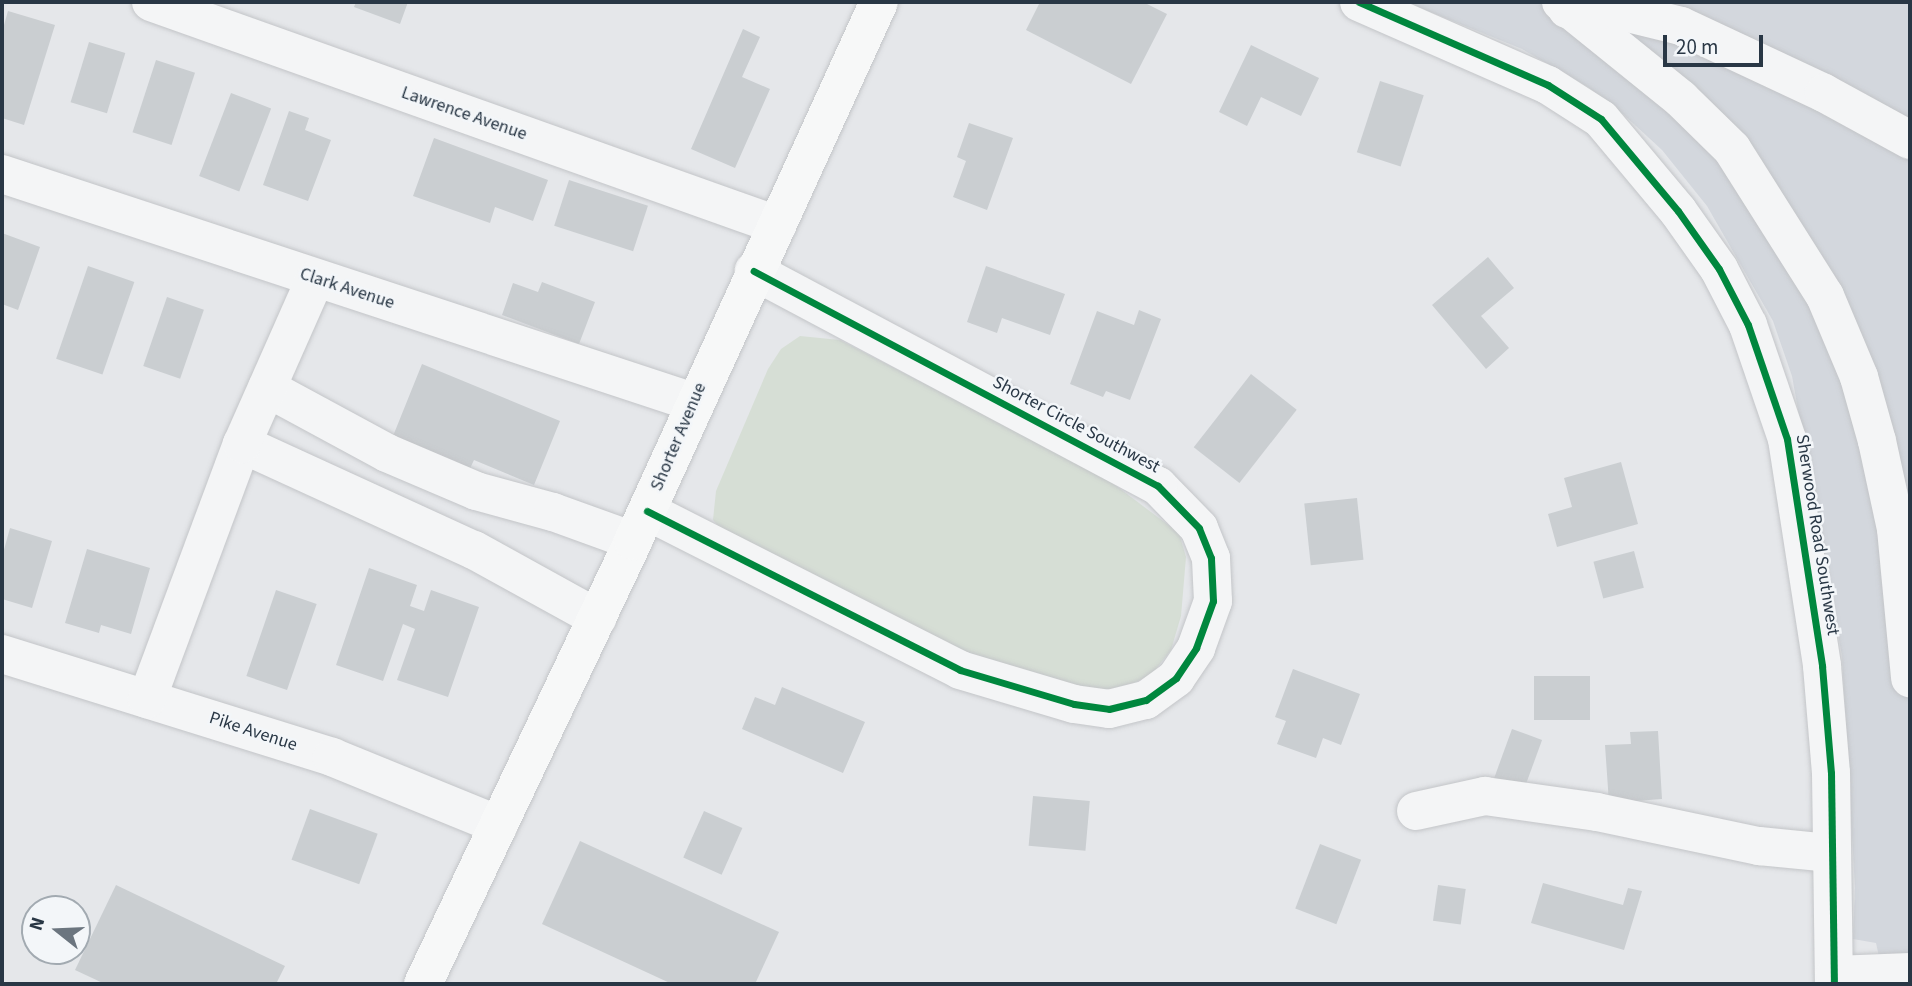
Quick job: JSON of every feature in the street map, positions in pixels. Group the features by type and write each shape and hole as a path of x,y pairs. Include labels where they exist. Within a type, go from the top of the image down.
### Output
{"main road":[{"name":"Shorter Avenue","path":"423,984 640,526 693,402 879,2"}],"street":[{"name":"Lawrence Avenue","path":"151,2 777,225"},
{"name":"Sherwood Road Southwest","path":"1359,2 1548,85 1601,119 1639,160 1718,269 1748,325 1787,439 1822,666 1831,773 1829,853 1835,980"},
{"path":"1564,6 1616,10 1681,26 1824,93 1910,140"},
{"path":"1564,6 1681,99 1732,149 1825,296 1859,377 1877,440 1896,529 1910,678"},
{"name":"Clark Avenue","path":"2,173 315,279 693,402"},
{"name":"Shorter Circle Southwest","path":"267,388 387,453 476,491 553,512 640,526 960,670 1074,704 1109,709 1146,700 1177,678 1196,648 1213,601 1211,558 1199,528 1158,486 754,271"},
{"path":"147,699 242,444 315,279"},
{"path":"242,444 474,550 597,618"},
{"name":"Pike Avenue","path":"2,654 332,757 499,825"},
{"path":"1416,811 1485,796 1598,812 1759,846 1829,853"},
{"path":"1835,980 1910,972"}],"shaded area":[{"path":"1406,2 1910,2 1910,984 1882,971 1876,943 1853,939 1855,888 1842,656 1792,376 1773,321 1707,206 1662,150 1623,114 1588,87 1522,49"},
{"path":"800,336 840,340 1103,476 1179,533 1186,557 1181,616 1171,650 1151,675 1120,689 1084,690 976,660 726,535 713,520 716,491 768,369 781,349"}],"building":[{"path":"356,2 408,2 400,24 354,7"},
{"path":"1040,2 1143,2 1167,14 1131,84 1026,30"},
{"path":"8,11 55,25 24,125 2,118 2,32"},
{"path":"743,29 760,37 742,77 770,89 735,168 691,149"},
{"path":"89,42 125,53 107,113 71,102"},
{"path":"1251,45 1319,78 1301,116 1261,97 1247,126 1219,112"},
{"path":"156,60 195,73 172,145 133,132"},
{"path":"1380,81 1424,95 1401,167 1357,152"},
{"path":"231,93 271,108 239,191 199,176"},
{"path":"289,111 309,118 305,130 331,140 308,201 263,185"},
{"path":"969,123 1013,138 987,210 953,197 966,161 957,157"},
{"path":"434,138 548,180 533,221 495,207 490,223 413,196"},
{"path":"569,180 648,206 633,251 554,226"},
{"path":"2,233 40,247 18,310 2,304"},
{"path":"1488,257 1514,288 1481,316 1509,348 1486,369 1432,305"},
{"path":"88,266 134,282 102,375 56,359"},
{"path":"986,266 1065,294 1050,335 1002,318 997,333 967,322"},
{"path":"542,282 595,302 579,344 502,315 513,283 538,292"},
{"path":"167,297 204,310 180,379 143,366"},
{"path":"1139,310 1161,319 1130,400 1106,391 1103,397 1070,384 1097,311 1134,325"},
{"path":"422,364 560,421 534,485 474,460 466,477 389,446"},
{"path":"1251,374 1297,410 1239,483 1194,447"},
{"path":"1621,462 1638,524 1557,547 1548,514 1572,507 1564,478"},
{"path":"1357,498 1363,560 1311,565 1304,504"},
{"path":"10,528 52,541 32,608 2,599 2,557"},
{"path":"87,549 150,568 131,634 101,625 99,633 65,623"},
{"path":"1634,551 1644,588 1603,599 1593,562"},
{"path":"369,568 417,585 410,606 424,611 431,590 479,607 448,697 397,680 415,629 403,624 383,681 336,665"},
{"path":"276,590 317,604 287,690 246,676"},
{"path":"1293,669 1360,694 1341,745 1323,738 1316,758 1277,744 1286,721 1275,717"},
{"path":"1534,676 1590,676 1590,720 1534,720"},
{"path":"782,687 865,722 843,773 742,729 755,697 775,705"},
{"path":"1512,729 1542,740 1518,805 1488,794"},
{"path":"1658,731 1662,799 1609,803 1605,745 1631,744 1630,732"},
{"path":"1033,796 1090,801 1085,851 1029,846"},
{"path":"310,809 378,834 359,884 292,860"},
{"path":"704,811 742,828 722,875 683,858"},
{"path":"580,841 779,932 755,984 672,984 542,924"},
{"path":"1320,844 1361,860 1336,924 1295,908"},
{"path":"1543,883 1623,905 1628,888 1642,891 1624,950 1531,923"},
{"path":"116,885 285,966 276,984 105,984 75,970 77,965 91,965 91,937"},
{"path":"1438,885 1466,889 1461,925 1433,921"}],"cycle path":[{"path":"1359,2 1548,85 1601,119 1678,211 1719,269 1748,325 1787,439 1822,666 1831,773 1834,984"},
{"path":"647,511 960,670 1074,704 1109,709 1146,700 1176,678 1196,648 1213,601 1211,558 1199,528 1158,486 754,271"}]}
